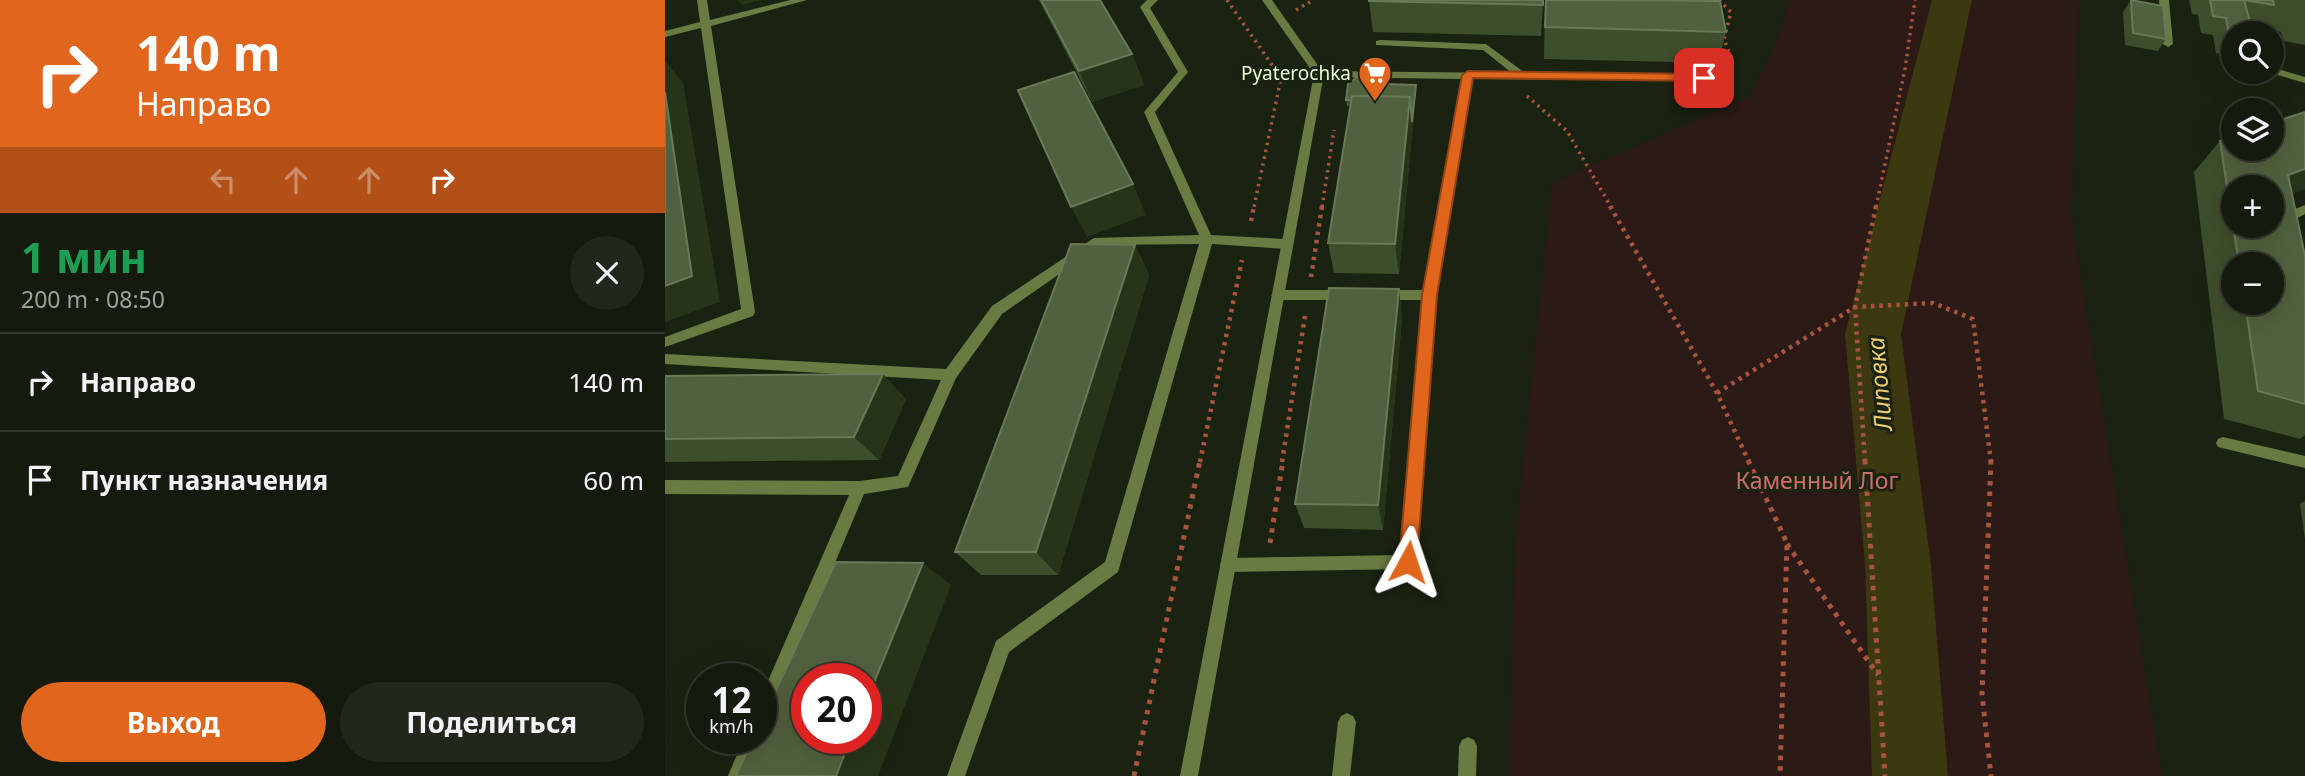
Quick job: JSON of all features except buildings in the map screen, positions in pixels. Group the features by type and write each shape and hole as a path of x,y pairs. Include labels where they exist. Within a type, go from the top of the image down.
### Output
{"street":[{"path":"665,342 748,312 702,0"},
{"path":"665,34 802,0"},
{"path":"956,776 1002,647 1112,567 1207,239 1149,112 1183,72 1145,7 1153,0"},
{"path":"1189,776 1319,74 1267,0"},
{"path":"2164,0 2168,44"},
{"path":"1380,43 1486,47 1521,75"},
{"path":"1319,74 1704,78"},
{"path":"2284,74 2305,80"},
{"path":"1228,565 1408,562 1430,295 1468,75"},
{"path":"2284,218 2305,209"},
{"path":"665,487 859,488 903,481 950,375 997,310 1098,241 1207,239 1286,244"},
{"path":"1277,295 1430,295"},
{"path":"665,359 950,375"},
{"path":"2223,443 2305,462"},
{"path":"777,680 859,488"},
{"path":"1341,776 1347,722"},
{"path":"1467,776 1468,746"},
{"path":"737,776 746,754"}],"path":[{"path":"1134,776 1281,78 1227,0"},
{"path":"1704,78 1731,58 1724,39 1731,12 1719,0"},
{"path":"1885,776 1855,307 1905,69 1915,0"},
{"path":"1498,75 1567,131 1717,393 1787,543 1878,676"},
{"path":"1717,393 1855,307 1933,303 1973,319 1991,449 1982,694 1991,776"},
{"path":"1780,776 1787,543"}],"green space":[{"name":"Каменный Лог","path":"1790,0 2079,0 2071,215 2162,776 1509,776 1515,543 1552,183 1751,96 1778,37"}],"waterway":[{"name":"Липовка","path":"1910,776 1898,565 1873,334 1952,0"}],"place":[{"name":"Pyaterochka","path":"1375,103"}],"route":[{"path":"1408,562 1430,295 1468,75 1704,78"}]}
